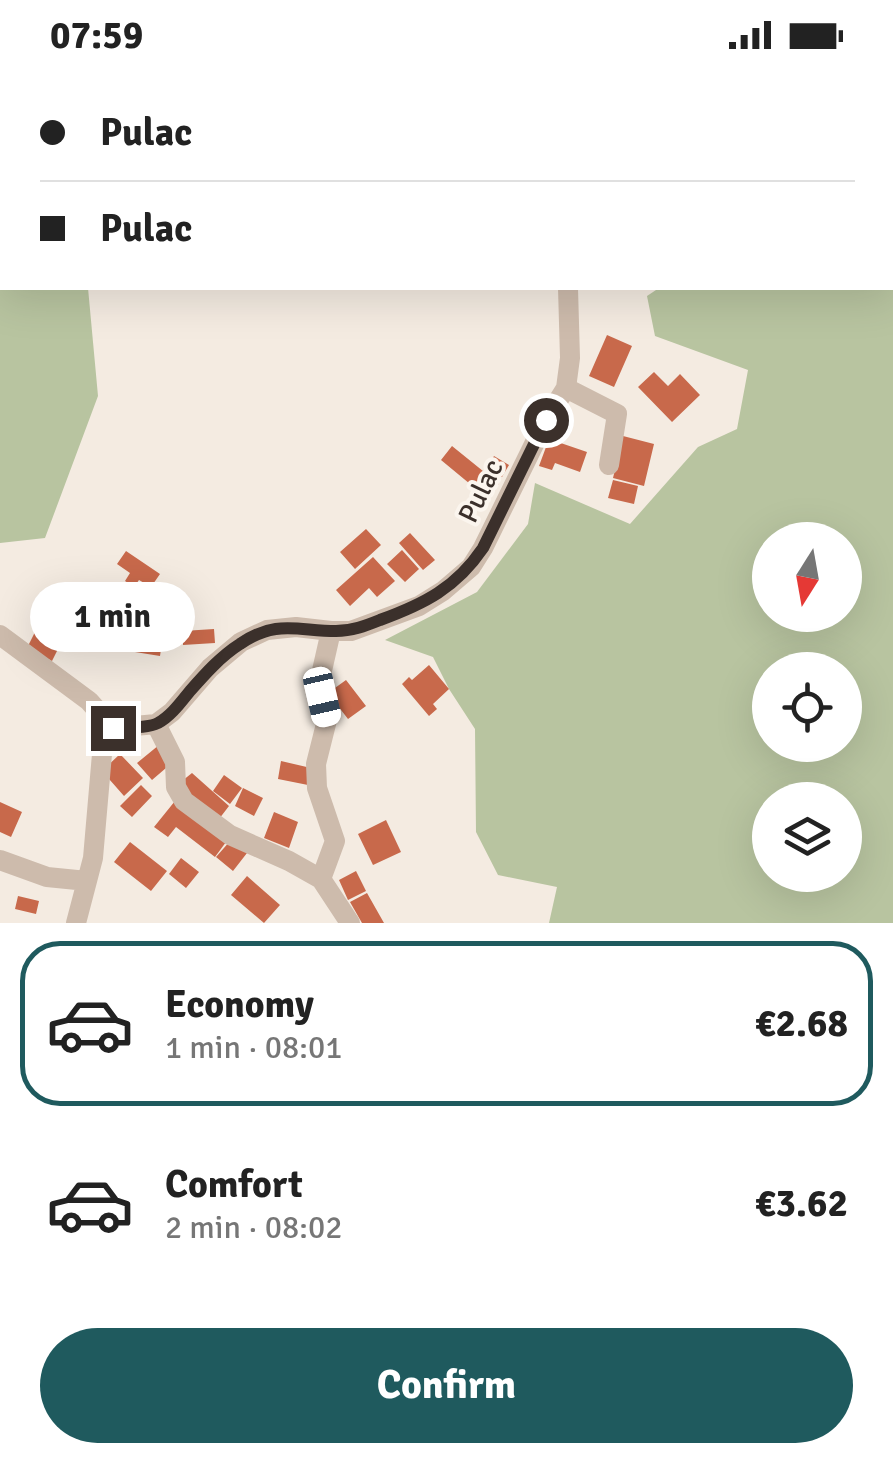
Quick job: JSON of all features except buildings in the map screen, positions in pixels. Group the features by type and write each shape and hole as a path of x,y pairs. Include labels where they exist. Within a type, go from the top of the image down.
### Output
{"street":[{"name":"Pulac","path":"156,724 241,642 267,630 351,630 419,606 470,567 566,388 570,358 566,290"},
{"path":"566,388 617,414 609,466"},
{"path":"322,879 335,841 317,788 316,764 327,720 321,675 330,631"},
{"path":"0,635 89,701 113,728"},
{"path":"113,728 156,724 175,762 176,787 184,800 230,835 322,879 350,923"},
{"path":"76,923 93,858 102,754 113,728"},
{"path":"0,860 47,877 87,881"},
{"path":"326,923 338,904"}],"green space":[{"path":"0,290 88,290 98,396 45,538 0,543"},
{"path":"656,290 893,290 893,923 549,923 557,887 498,875 476,832 475,729 433,657 385,640 477,592 528,524 535,483 630,524 698,447 737,429 748,370 655,336 647,296"}],"route":[{"path":"113,728 156,724 172,712 210,668 241,642 267,630 351,630 419,606 443,591 470,567 483,548 546,420"}]}
